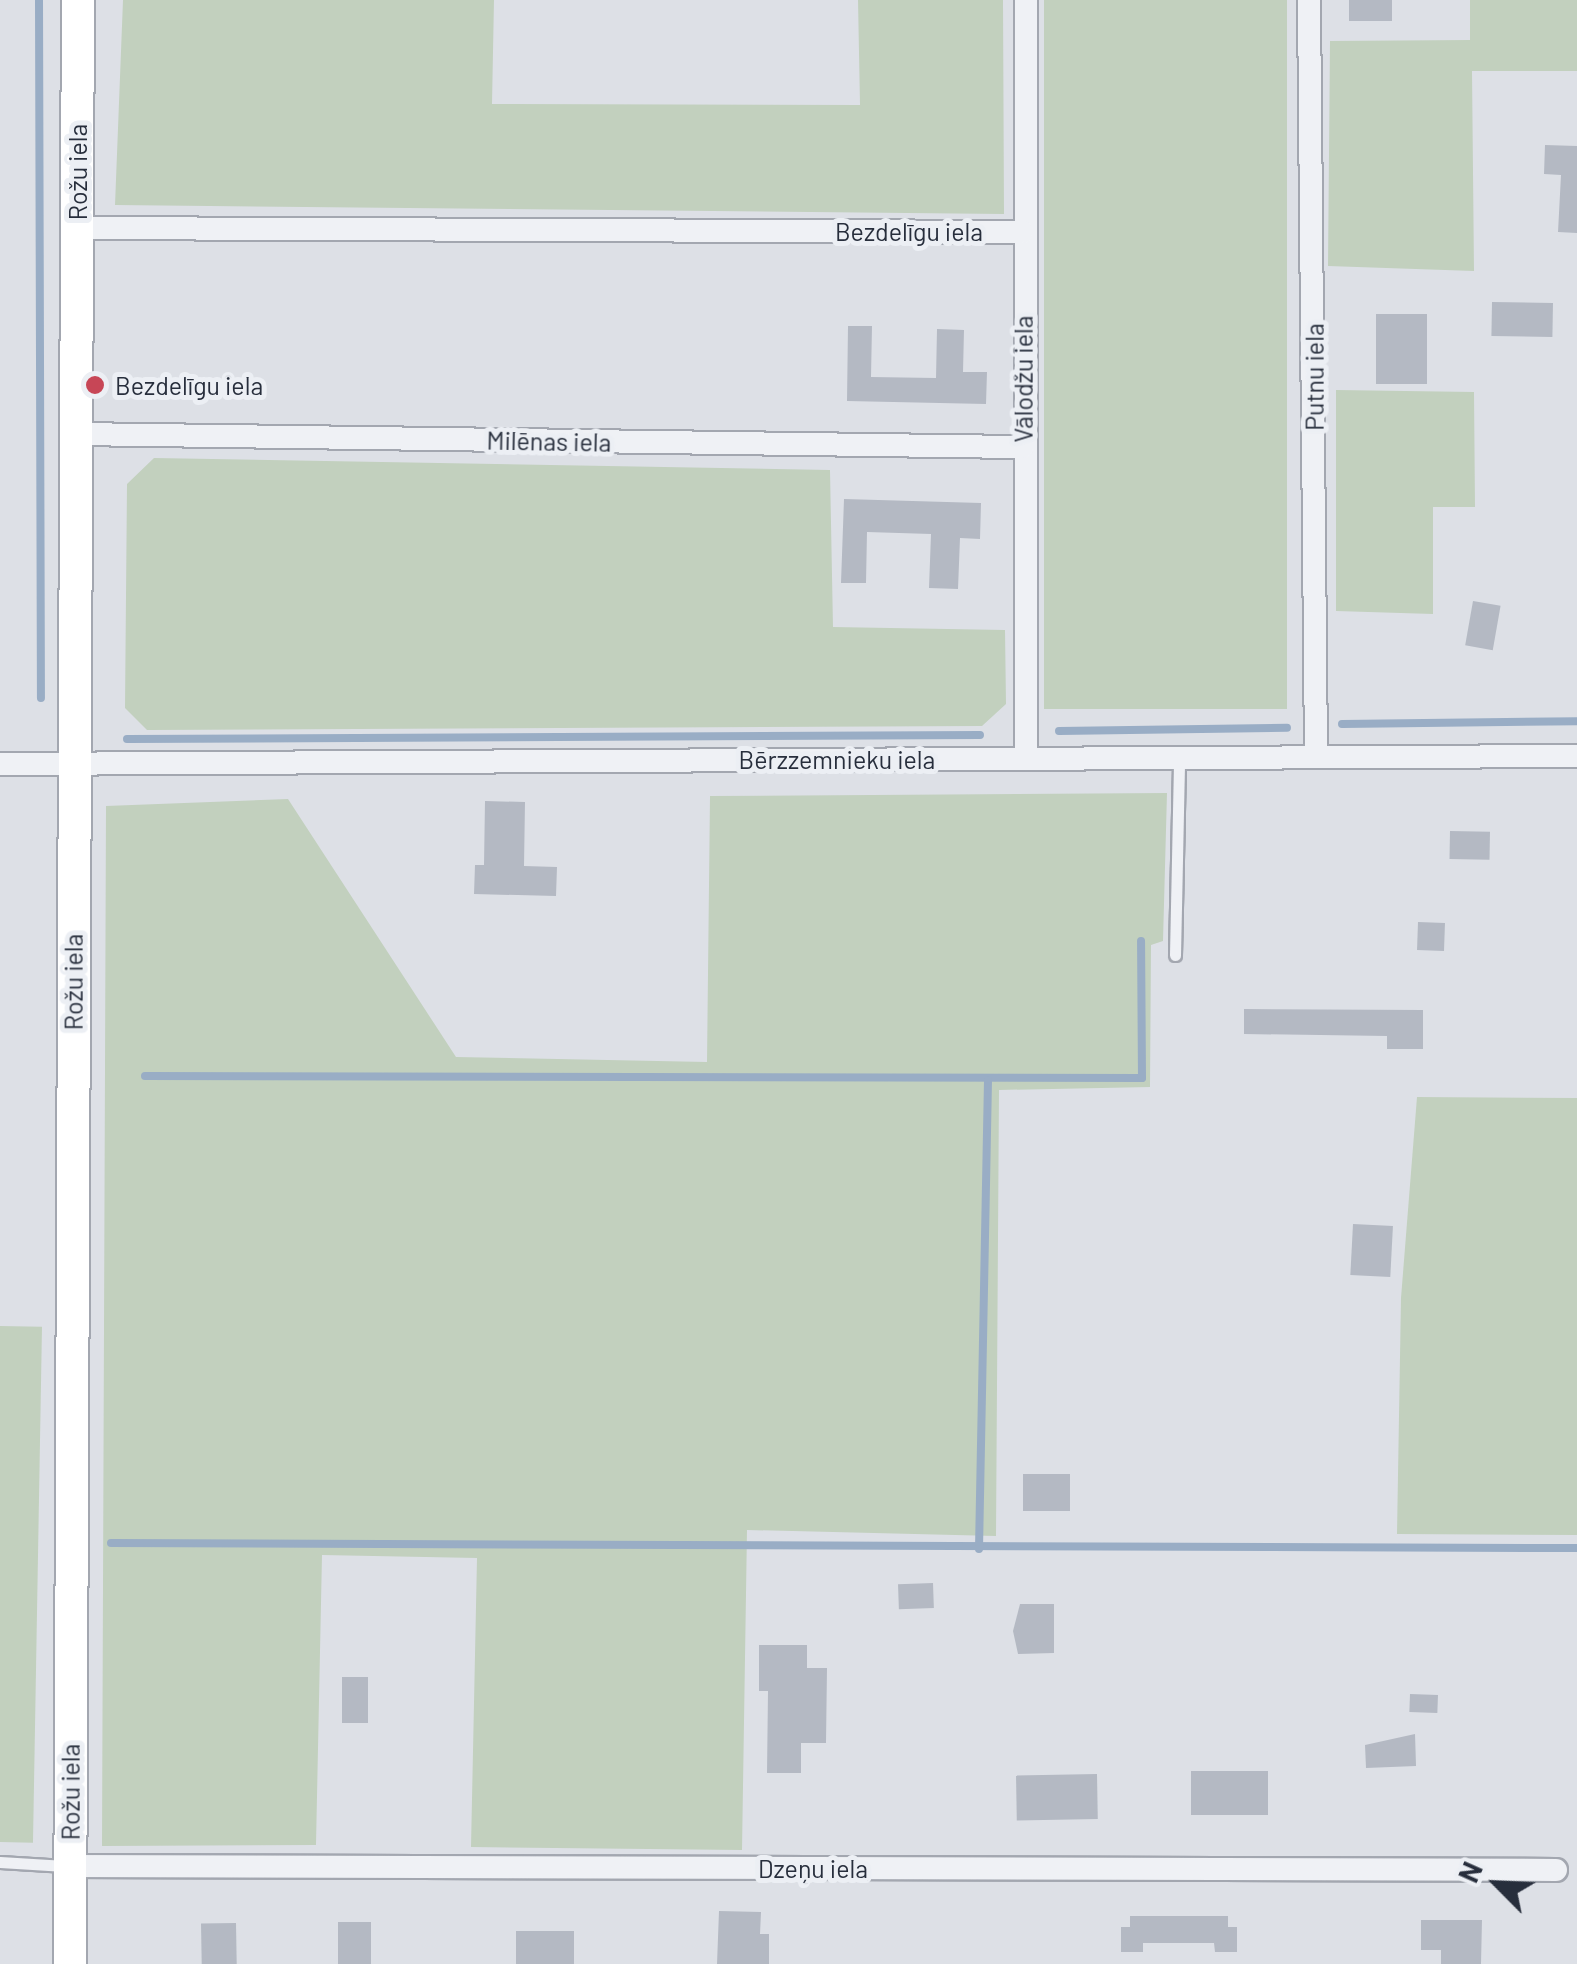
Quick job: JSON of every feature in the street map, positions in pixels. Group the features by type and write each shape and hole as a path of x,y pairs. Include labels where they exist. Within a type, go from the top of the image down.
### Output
{"street":[{"name":"Rožu iela","path":"70,1964 85,764 75,434 78,0"},
{"name":"Vālodžu iela","path":"1026,0 1022,232 1026,757"},
{"name":"Putnu iela","path":"1309,0 1316,754"},
{"name":"Bezdelīgu iela","path":"77,228 1022,232"},
{"name":"Milēnas iela","path":"75,434 1023,447"},
{"name":"Bērzzemnieku iela","path":"0,764 1316,754 1577,756"},
{"name":"Dzeņu iela","path":"70,1866 1556,1870"}],"lane":[{"path":"1176,955 1178,756"},
{"path":"0,1862 70,1866"}],"green space":[{"path":"123,0 494,0 492,104 860,105 858,0 1003,0 1004,214 115,205"},
{"path":"1044,0 1287,0 1287,709 1044,709"},
{"path":"1470,0 1577,0 1577,71 1472,71 1474,271 1328,266 1330,41 1470,40"},
{"path":"1336,390 1474,392 1475,507 1433,507 1433,614 1336,611"},
{"path":"154,458 830,470 833,627 1005,630 1006,704 982,726 147,730 125,708 127,484"},
{"path":"1167,793 1163,941 1151,945 1150,1087 999,1090 996,1536 747,1530 742,1850 471,1847 477,1558 322,1555 316,1845 102,1846 106,806 288,799 456,1057 707,1062 710,796"},
{"path":"1417,1097 1577,1098 1577,1535 1397,1534 1401,1298"},
{"path":"0,1326 42,1327 33,1843 0,1842"}],"building":[{"path":"1349,0 1392,0 1392,21 1349,21"},
{"path":"1545,145 1577,146 1577,233 1558,232 1561,175 1544,174"},
{"path":"1492,302 1553,303 1552,337 1491,336"},
{"path":"1376,314 1427,314 1427,384 1376,384"},
{"path":"848,326 872,326 871,377 936,378 937,329 964,330 963,372 987,372 986,404 847,401"},
{"path":"844,499 981,503 980,539 960,538 958,589 929,588 931,534 867,532 866,583 841,583"},
{"path":"1473,601 1501,606 1493,650 1465,645"},
{"path":"485,801 525,802 524,866 557,867 556,896 474,894 475,865 484,865"},
{"path":"1450,831 1490,832 1490,860 1450,859"},
{"path":"1418,922 1445,923 1444,951 1417,950"},
{"path":"1244,1009 1423,1010 1423,1049 1387,1049 1387,1036 1244,1034"},
{"path":"1353,1224 1393,1226 1390,1277 1350,1275"},
{"path":"1023,1474 1070,1474 1070,1511 1023,1511"},
{"path":"933,1583 934,1608 899,1609 898,1584"},
{"path":"1020,1604 1054,1604 1054,1653 1018,1654 1013,1631"},
{"path":"759,1645 807,1645 807,1668 827,1668 826,1743 801,1743 801,1773 767,1773 768,1691 759,1691"},
{"path":"342,1677 368,1677 368,1723 342,1723"},
{"path":"1410,1694 1438,1695 1437,1713 1409,1712"},
{"path":"1415,1734 1416,1766 1366,1768 1365,1745"},
{"path":"1191,1771 1268,1771 1268,1815 1191,1815"},
{"path":"1097,1774 1098,1819 1017,1820 1016,1775"},
{"path":"719,1911 761,1912 760,1934 769,1934 769,1964 717,1964"},
{"path":"1130,1916 1228,1916 1228,1927 1237,1927 1237,1952 1215,1952 1214,1943 1143,1943 1143,1952 1121,1952 1121,1927 1130,1927"},
{"path":"1421,1920 1482,1920 1481,1964 1441,1964 1441,1950 1421,1950"},
{"path":"338,1922 371,1922 371,1964 338,1964"},
{"path":"236,1923 237,1964 202,1964 201,1924"},
{"path":"516,1931 574,1931 574,1964 516,1964"}],"waterway":[{"path":"39,0 41,698"},
{"path":"1342,724 1577,721"},
{"path":"1059,731 1287,728"},
{"path":"127,739 980,735"},
{"path":"145,1076 1142,1078 1141,941"},
{"path":"979,1549 988,1080"},
{"path":"111,1543 1577,1548"}],"place":[{"name":"Bezdelīgu iela","path":"95,385"}]}
